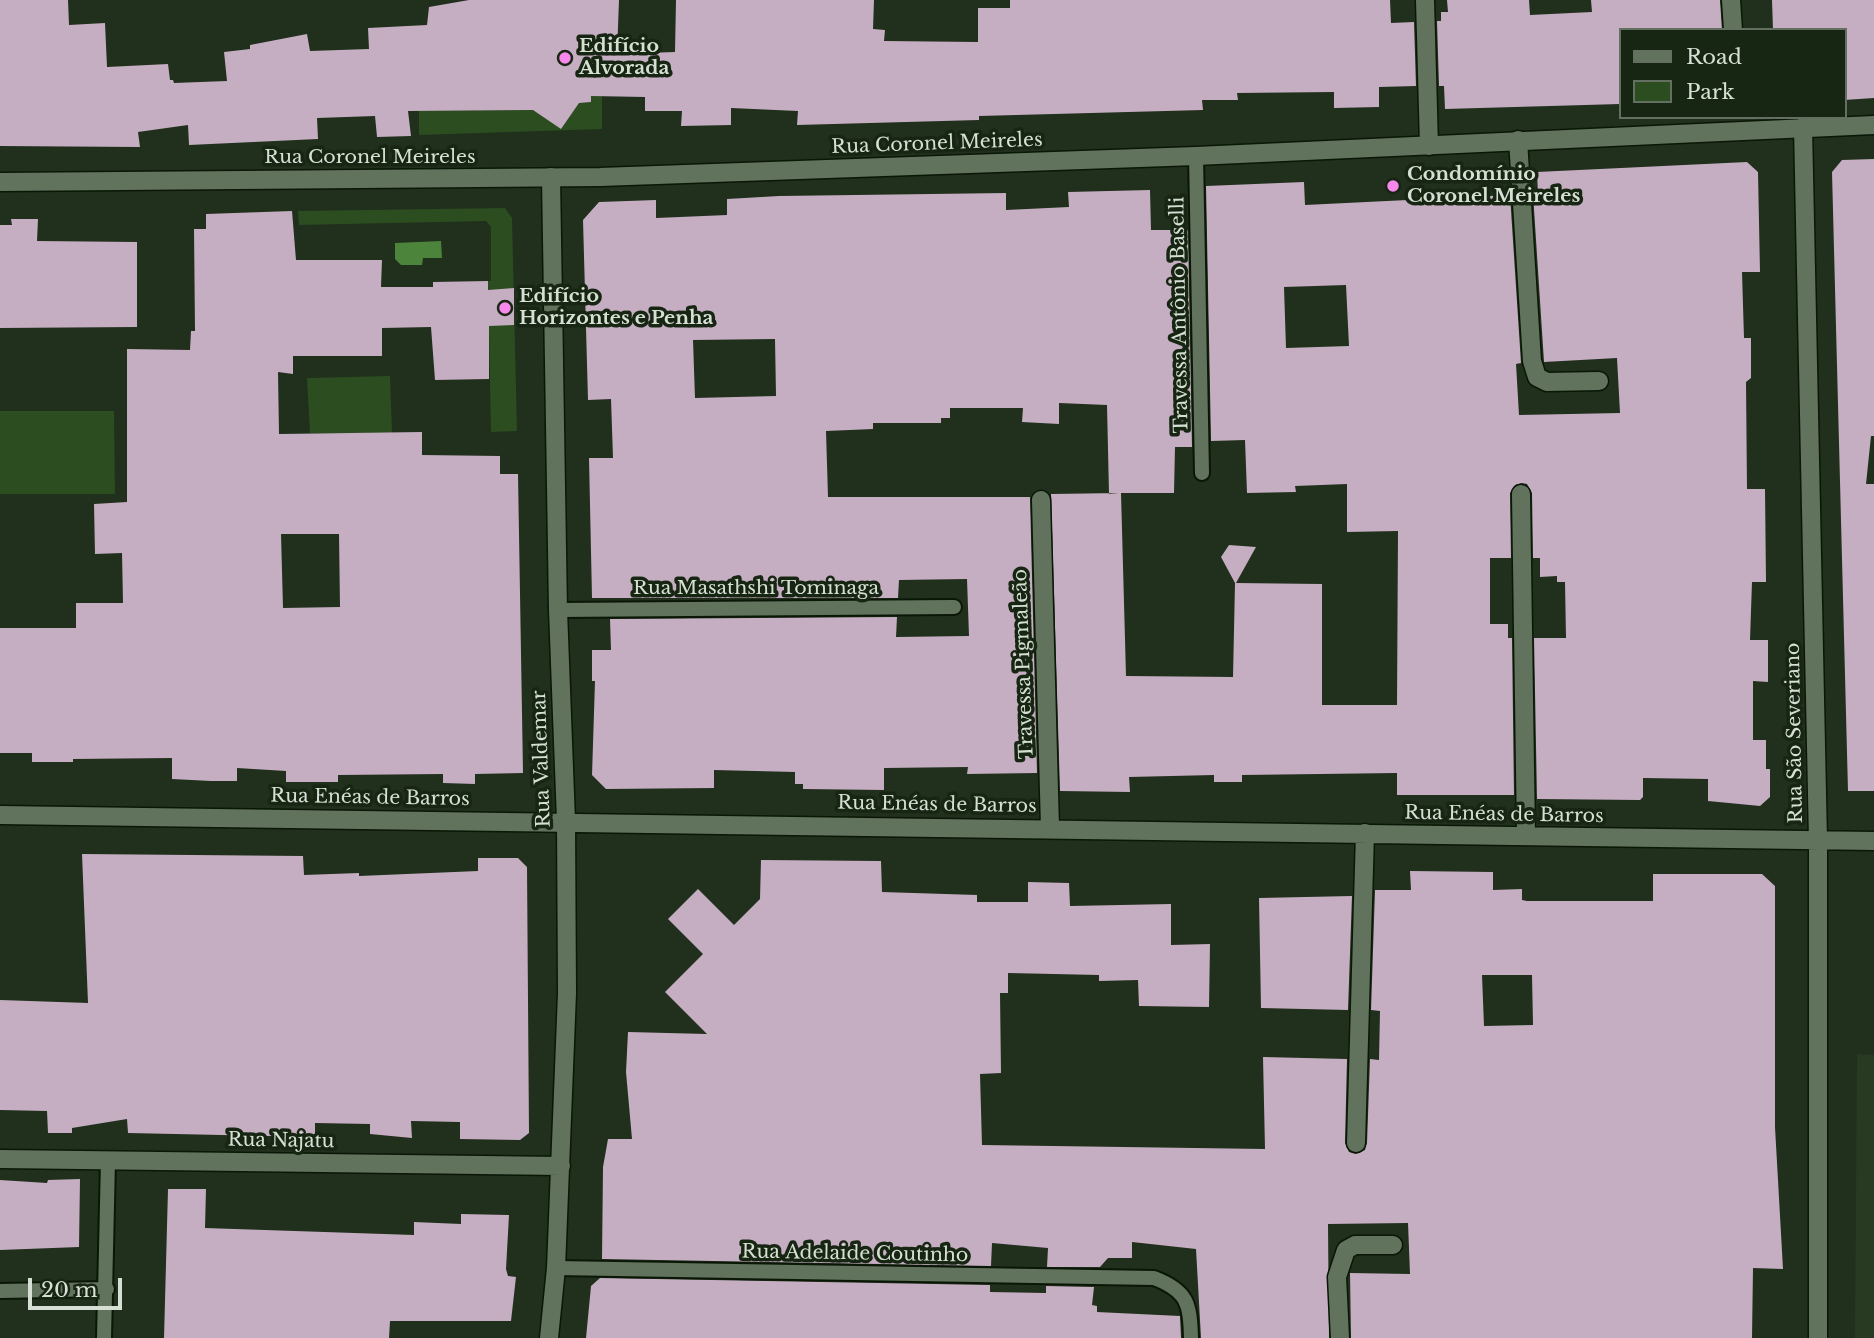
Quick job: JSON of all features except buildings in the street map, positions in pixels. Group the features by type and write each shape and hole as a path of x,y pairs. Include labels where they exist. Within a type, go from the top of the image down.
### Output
{"street":[{"path":"1425,0 1429,146"},
{"path":"1731,0 1733,28"},
{"name":"Rua Coronel Meireles","path":"0,182 551,177 1429,146 1739,123 1803,127 1874,125"},
{"name":"Rua São Severiano","path":"1803,127 1818,841 1818,1338"},
{"path":"1518,140 1532,360 1537,377 1547,382 1599,381"},
{"name":"Rua Valdemar","path":"550,1338 556,1268 567,993 566,821 558,610 551,177"},
{"path":"1521,494 1526,836"},
{"name":"Travessa Pigmaleão","path":"1041,499 1050,828"},
{"name":"Rua Enéas de Barros","path":"0,815 1874,841"},
{"path":"1356,1143 1365,833"},
{"name":"Rua Najatu","path":"0,1159 561,1166"},
{"path":"1340,1338 1337,1277 1346,1250 1355,1245 1393,1245"}],"lane":[{"name":"Travessa Antônio Baselli","path":"1196,156 1202,472"},
{"name":"Rua Masathshi Tominaga","path":"558,610 954,607"},
{"path":"104,1338 108,1160"},
{"name":"Rua Adelaide Coutinho","path":"556,1268 1154,1278 1172,1285 1183,1295 1188,1306 1191,1338"},
{"path":"0,1291 107,1289"}],"shaded area":[{"path":"441,241 442,258 423,258 422,265 401,265 395,259 395,243"},
{"path":"1857,1054 1874,1055 1874,1338 1855,1338"}],"green space":[{"path":"591,96 602,96 602,129 419,135 419,111 538,110 545,103 591,102"},
{"path":"505,208 512,218 517,431 491,432 488,281 491,281 491,227 486,221 299,225 298,211"},
{"path":"390,376 392,433 310,433 307,378"},
{"path":"0,411 114,411 115,494 0,494"}],"place":[{"name":"Edifício Alvorada","path":"565,58"},
{"name":"Condomínio Coronel Meireles","path":"1393,186"},
{"name":"Edifício Horizontes e Penha","path":"505,308"}]}
